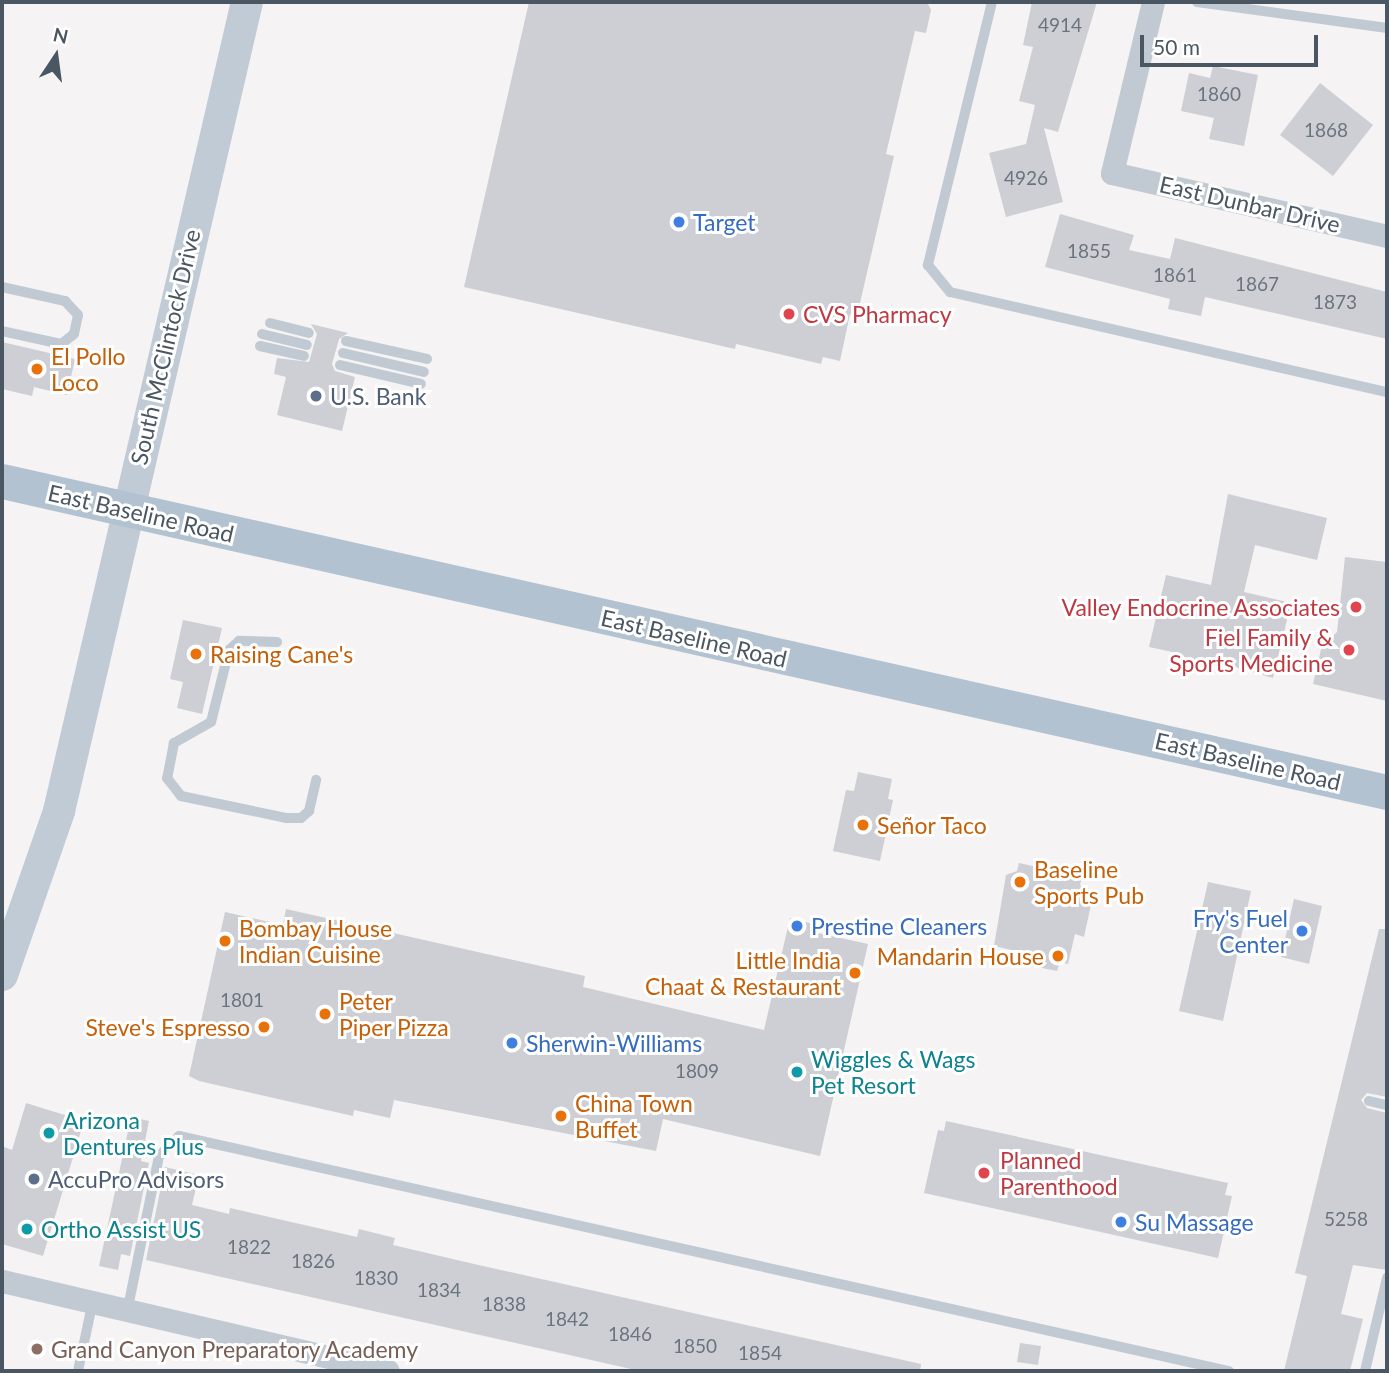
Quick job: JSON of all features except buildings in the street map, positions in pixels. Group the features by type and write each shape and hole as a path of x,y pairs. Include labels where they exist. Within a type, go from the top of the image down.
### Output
{"main road":[{"name":"South McClintock Drive","path":"2,975 59,811 126,511 247,2"},
{"name":"East Baseline Road","path":"2,481 126,511 1387,792"}],"street":[{"name":"East Dunbar Drive","path":"1153,2 1112,173 1387,236"},
{"path":"2,1281 92,1305 388,1371"}],"lane":[{"path":"992,2 928,265 950,292 1387,392"},
{"path":"1197,2 1387,28"},
{"path":"2,287 65,301 78,315 74,334 61,344 2,331"},
{"path":"271,323 309,333"},
{"path":"260,346 305,351 262,334"},
{"path":"346,341 427,359"},
{"path":"344,353 425,372"},
{"path":"340,365 421,384"},
{"path":"277,642 239,640 229,650 211,722 174,743 167,778 181,796 286,818 301,818 309,811 316,780"},
{"path":"1369,1101 1387,1105"},
{"path":"127,1312 159,1156 179,1136 1229,1371"},
{"path":"1365,1371 1387,1278"},
{"path":"78,1371 92,1305"}],"place":[{"name":"Target","path":"679,222"},
{"name":"CVS Pharmacy","path":"789,314"},
{"name":"El Pollo Loco","path":"37,369"},
{"name":"U.S. Bank","path":"316,396"},
{"name":"Valley Endocrine Associates","path":"1356,607"},
{"name":"Fiel Family & Sports Medicine","path":"1349,650"},
{"name":"Raising Cane's","path":"196,654"},
{"name":"Señor Taco","path":"863,825"},
{"name":"Baseline Sports Pub","path":"1020,882"},
{"name":"Prestine Cleaners","path":"797,926"},
{"name":"Fry's Fuel Center","path":"1302,931"},
{"name":"Bombay House Indian Cuisine","path":"225,941"},
{"name":"Mandarin House","path":"1058,956"},
{"name":"Little India Chaat & Restaurant","path":"855,973"},
{"name":"Peter Piper Pizza","path":"325,1014"},
{"name":"Steve's Espresso","path":"264,1027"},
{"name":"Sherwin-Williams","path":"512,1043"},
{"name":"Wiggles & Wags Pet Resort","path":"797,1072"},
{"name":"China Town Buffet","path":"561,1116"},
{"name":"Arizona Dentures Plus","path":"49,1133"},
{"name":"Planned Parenthood","path":"984,1173"},
{"name":"AccuPro Advisors","path":"34,1179"},
{"name":"Su Massage","path":"1121,1222"},
{"name":"Ortho Assist US","path":"27,1229"},
{"name":"Grand Canyon Preparatory Academy","path":"37,1349"}]}
